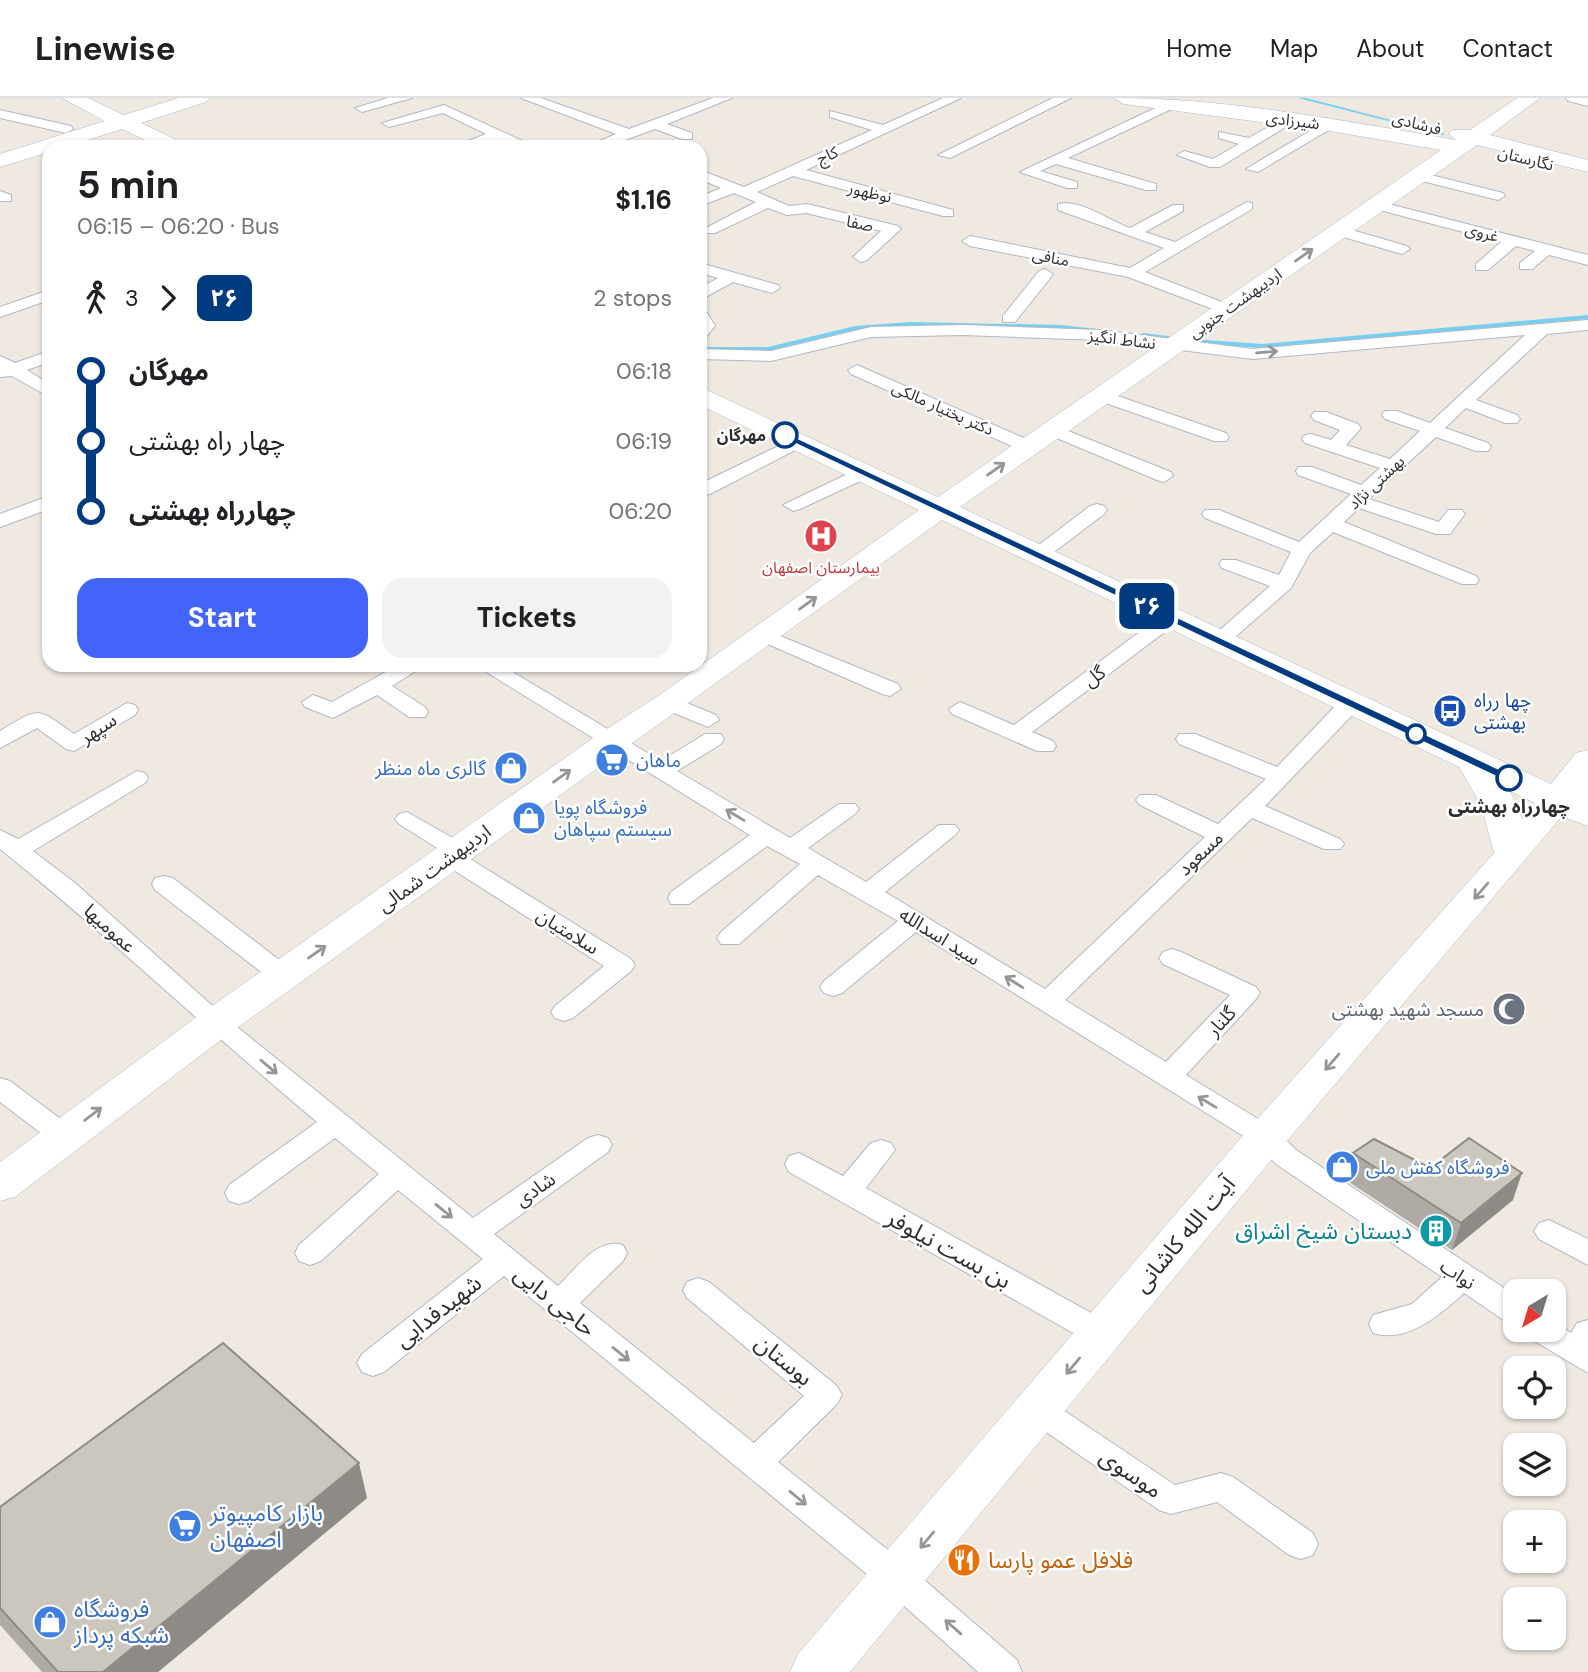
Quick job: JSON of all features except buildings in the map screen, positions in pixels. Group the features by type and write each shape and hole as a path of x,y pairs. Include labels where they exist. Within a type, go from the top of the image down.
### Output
{"street":[{"path":"72,98 161,140"},
{"path":"48,140 116,119 166,98"},
{"path":"9,152 66,129 199,98"},
{"path":"362,108 405,98"},
{"path":"528,98 628,140"},
{"path":"632,140 657,125 725,98"},
{"name":"کاج","path":"707,200 793,171 954,98"},
{"path":"945,155 1064,98"},
{"name":"شیرزادی","path":"1125,98 1466,142"},
{"name":"فرشادی","path":"1287,98 1415,131"},
{"path":"1573,98 1588,102"},
{"name":"اردیبهشت جنوبی","path":"940,508 1419,176 1524,99"},
{"path":"1072,185 1027,172 1173,105"},
{"path":"389,123 444,109 509,140"},
{"name":"فرشادی","path":"1370,111 1466,142"},
{"path":"0,114 66,129"},
{"path":"835,114 886,130"},
{"path":"1184,155 1215,164 1290,120"},
{"path":"657,125 687,136"},
{"path":"1253,169 1330,125"},
{"path":"482,140 498,135"},
{"path":"1224,135 1251,143"},
{"path":"9,152 42,142"},
{"name":"نگارستان","path":"1466,142 1588,166"},
{"name":"نگارستان","path":"1466,142 1588,173"},
{"path":"1055,159 1151,187"},
{"name":"نوظهور","path":"793,171 948,212"},
{"path":"1419,176 1498,196"},
{"path":"707,177 769,202"},
{"path":"710,230 769,202"},
{"name":"صفا","path":"769,202 787,211 807,208 843,219 893,229 861,257"},
{"name":"غروی","path":"1377,205 1588,260"},
{"path":"1132,273 1247,206"},
{"path":"1063,207 1112,223 1118,229 1176,247"},
{"path":"1132,233 1178,208"},
{"path":"1338,231 1402,248"},
{"path":"1482,267 1513,240"},
{"name":"منافی","path":"970,241 1132,273 1226,310"},
{"path":"1526,266 1546,249"},
{"path":"707,270 772,288"},
{"path":"1009,319 1045,274"},
{"path":"707,291 732,276"},
{"path":"0,313 42,298"},
{"name":"نشاط انگیز","path":"707,342 781,341 840,325 905,318 1051,319 1254,354 1588,312"},
{"name":"نشاط انگیز","path":"1432,332 1541,330 1588,325"},
{"name":"نشاط انگیز","path":"707,354 771,356 871,332 950,330 1100,335 1182,341"},
{"name":"بهشتی نژاد","path":"1220,640 1284,584 1302,550 1541,330"},
{"path":"5,368 42,358"},
{"path":"5,368 42,388"},
{"name":"دکتر بختیار مالکی","path":"858,370 1029,447"},
{"path":"1103,396 1220,437"},
{"path":"707,398 1472,761 1575,799"},
{"path":"1463,401 1511,419"},
{"path":"1391,415 1482,447"},
{"path":"1320,416 1352,428 1334,447"},
{"path":"1053,430 1164,476"},
{"path":"1311,439 1393,466"},
{"path":"707,488 799,442"},
{"path":"1305,471 1360,497 1443,530 1455,514"},
{"path":"793,505 864,472"},
{"path":"0,520 42,505"},
{"name":"اردیبهشت شمالی","path":"0,1185 216,1023 611,741 670,703 940,508"},
{"path":"1038,555 1097,510"},
{"path":"1212,514 1302,550"},
{"path":"1331,524 1469,580"},
{"path":"1229,564 1284,584"},
{"name":"گل","path":"1016,734 1171,618"},
{"path":"763,635 890,690"},
{"path":"313,702 333,711 401,672"},
{"name":"سید اسدالله","path":"498,672 766,835 915,920 1266,1137"},
{"path":"376,685 417,712"},
{"path":"662,771 711,730 670,703"},
{"name":"مسعود","path":"1047,1002 1281,777 1351,703"},
{"path":"960,709 1045,746"},
{"name":"سپهر","path":"0,741 37,718 74,744 127,710"},
{"path":"1187,739 1281,777"},
{"name":"آیت الله کاشانی","path":"817,1672 1266,1137 1512,855 1575,799 1588,760"},
{"path":"1472,761 1495,795 1508,828 1512,855"},
{"path":"8,844 137,778"},
{"path":"1148,800 1219,834"},
{"path":"1248,807 1332,844"},
{"path":"791,849 847,809"},
{"path":"407,819 455,854"},
{"path":"868,893 947,830"},
{"path":"680,898 766,835"},
{"name":"عمومیها","path":"8,844 66,889 216,1023"},
{"name":"سلامتیان","path":"455,854 622,965 564,1012"},
{"path":"730,938 816,864"},
{"path":"164,884 283,976"},
{"path":"833,986 915,920"},
{"name":"گلنار","path":"1167,1078 1247,993 1172,958"},
{"name":"حاجی دایی","path":"216,1023 896,1577 1004,1672"},
{"path":"0,1088 64,1136"},
{"path":"239,1193 336,1123"},
{"name":"نواب","path":"1266,1137 1286,1157 1503,1304"},
{"name":"شادی","path":"472,1234 598,1144"},
{"path":"847,1191 881,1150"},
{"name":"بن بست نیلوفر","path":"799,1164 1100,1333"},
{"path":"310,1253 398,1173"},
{"path":"1549,1231 1588,1253"},
{"path":"559,1304 611,1253"},
{"name":"شهیدفدایی","path":"373,1363 504,1259"},
{"path":"1384,1324 1422,1313 1462,1277"},
{"name":"بوستان","path":"698,1290 827,1395 755,1463"},
{"path":"1566,1340 1584,1348"},
{"name":"موسوی","path":"1037,1409 1171,1500 1222,1487 1301,1544"}],"waterway":[{"path":"1300,98 1443,134"},
{"path":"1192,341 1262,346 1588,317"},
{"path":"707,349 768,349 855,328 911,324 1061,327 1097,331"},
{"path":"1143,335 1176,339"}],"bus line":[{"name":"۲۶","path":"785,435 1509,778"}],"place":[{"name":"مهرگان","path":"785,435"},
{"name":"بیمارستان اصفهان","path":"821,536"},
{"name":"چها رراه بهشتی","path":"1450,711"},
{"name":"ماهان","path":"612,760"},
{"name":"گالری ماه منظر","path":"511,768"},
{"name":"چهارراه بهشتی","path":"1509,778"},
{"name":"فروشگاه پویا سیستم سپاهان","path":"529,818"},
{"name":"مسجد شهید بهشتی","path":"1509,1009"},
{"name":"فروشگاه کفش ملی","path":"1342,1167"},
{"name":"دبستان شیخ اشراق","path":"1436,1231"},
{"name":"بازار کامپیوتر اصفهان","path":"185,1526"},
{"name":"فلافل عمو پارسا","path":"964,1560"},
{"name":"فروشگاه شبکه پرداز","path":"50,1622"}]}
